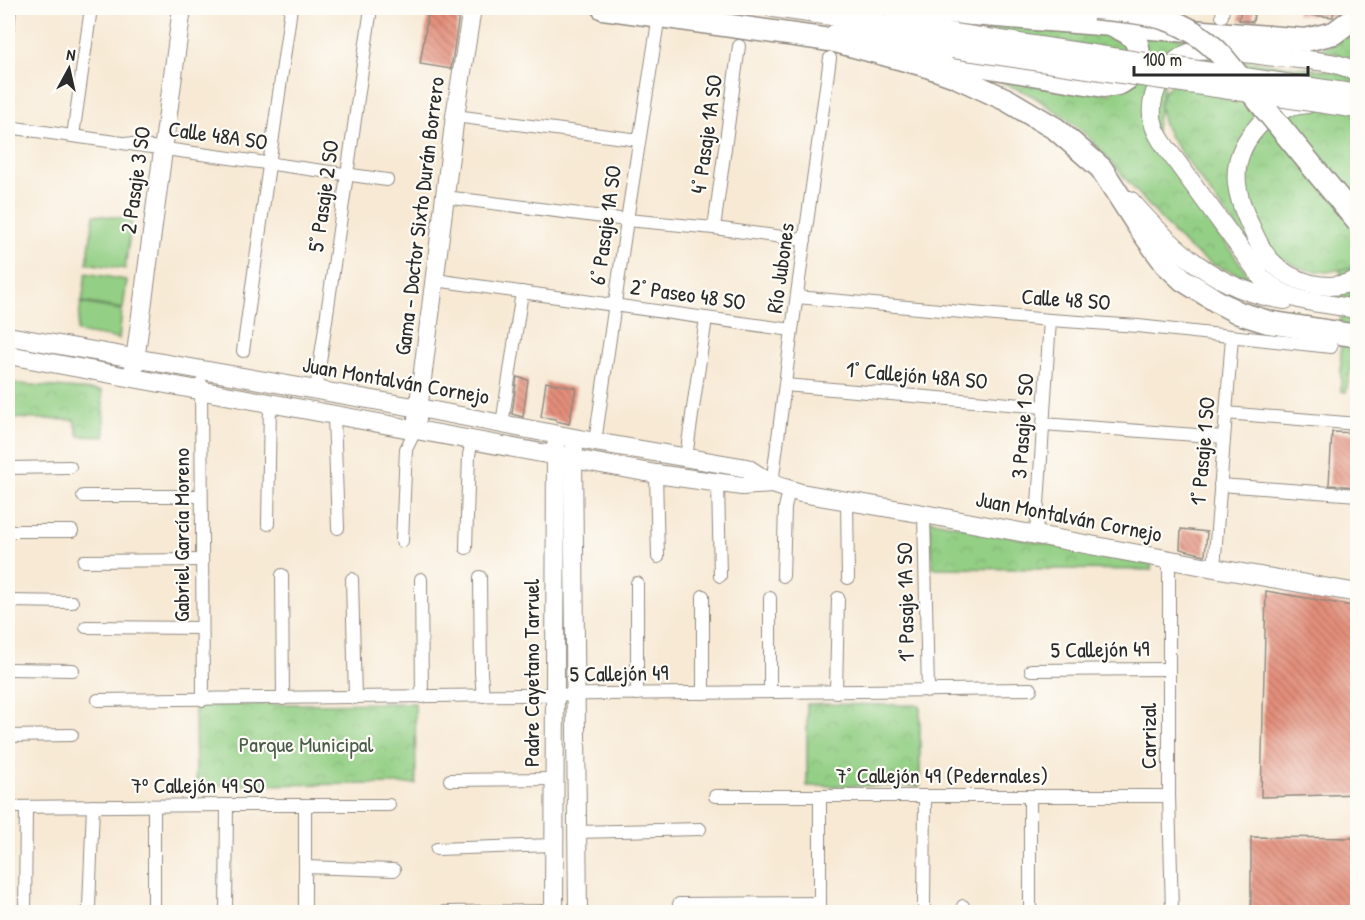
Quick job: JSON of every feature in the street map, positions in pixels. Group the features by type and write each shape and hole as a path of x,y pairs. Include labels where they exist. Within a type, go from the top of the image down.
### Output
{"highway":[{"path":"603,8 757,30 831,49 924,65 979,86 1056,129 1101,168 1152,247 1183,280 1239,313 1268,322 1358,336"},
{"path":"896,8 1100,16 1306,40 1334,33 1358,15"},
{"path":"1100,16 1138,12 1167,18 1188,28 1205,40 1221,55 1358,222"},
{"path":"831,49 1104,86 1122,82 1128,78 1137,65 1138,55 1135,40 1121,28 1100,16"}],"street":[{"path":"8,28 10,8"},
{"path":"73,136 91,8"},
{"name":"2 Pasaje 3 SO","path":"132,379 182,8"},
{"path":"243,351 291,8"},
{"name":"5° Pasaje 2 SO","path":"316,390 371,8"},
{"name":"Gama - Doctor Sixto Durán Borrero","path":"415,431 455,116 472,8"},
{"path":"773,8 1358,109"},
{"name":"6° Pasaje 1A SO","path":"595,442 658,15"},
{"path":"757,30 954,41 1358,94"},
{"name":"4° Pasaje 1A SO","path":"714,228 739,46"},
{"name":"Río Jubones","path":"783,576 785,508 780,487 785,385 831,49"},
{"path":"1302,301 1284,293 1262,278 1157,135 1152,120 1154,93 1174,61 1190,52 1232,52 1336,64 1358,73"},
{"path":"1318,103 1284,108 1259,124 1241,151 1236,170 1238,196 1243,212 1265,254 1284,272 1302,281 1328,286 1349,283 1358,279"},
{"path":"455,116 639,140"},
{"name":"Calle 48A SO","path":"8,127 387,180"},
{"path":"1101,168 1180,251 1211,274 1241,289 1266,296 1358,310"},
{"path":"445,197 805,240"},
{"name":"2° Paseo 48 SO","path":"435,280 792,330"},
{"path":"502,424 522,292"},
{"name":"Calle 48 SO","path":"797,297 1138,326 1331,347"},
{"path":"686,457 706,318"},
{"name":"3 Pasaje 1 SO","path":"1036,535 1050,320"},
{"name":"Juan Montalván Cornejo","path":"8,336 747,468 780,487"},
{"name":"1° Pasaje 1 SO","path":"1214,568 1233,337"},
{"name":"Juan Montalván Cornejo","path":"8,355 564,458 717,483 780,487 1169,560 1358,592"},
{"name":"Gabriel García Moreno","path":"200,370 203,700"},
{"name":"1° Callejón 48A SO","path":"785,385 1044,407"},
{"path":"268,524 270,404"},
{"path":"1226,413 1358,424"},
{"path":"334,416 338,528"},
{"path":"1043,424 1224,437"},
{"path":"402,541 406,448 415,431"},
{"name":"Padre Cayetano Tarruel","path":"556,434 564,458 576,695 578,912"},
{"name":"Padre Cayetano Tarruel","path":"554,912 555,695 564,458 576,438"},
{"path":"466,548 469,455 472,441"},
{"path":"8,468 70,467"},
{"path":"656,474 657,557"},
{"path":"717,483 720,576"},
{"path":"1220,485 1358,495"},
{"path":"83,496 201,496"},
{"path":"847,500 848,578"},
{"name":"1° Pasaje 1A SO","path":"924,513 928,690"},
{"path":"8,531 72,531"},
{"path":"84,561 202,560"},
{"name":"Carrizal","path":"1169,560 1169,796 1172,912"},
{"path":"282,575 283,699"},
{"path":"480,577 483,696"},
{"path":"352,579 355,698"},
{"path":"421,579 422,697"},
{"path":"637,583 637,694"},
{"path":"703,596 704,693"},
{"path":"770,598 770,692"},
{"path":"836,692 838,598"},
{"path":"8,601 72,602"},
{"path":"86,627 202,628"},
{"path":"8,669 73,670"},
{"name":"5 Callejón 49","path":"1031,670 1169,669"},
{"name":"5 Callejón 49","path":"98,700 1031,689"},
{"path":"8,736 72,735"},
{"path":"450,780 555,779"},
{"name":"7° Callejón 49 (Pedernales)","path":"715,796 1169,796"},
{"path":"679,904 820,908 819,796"},
{"path":"924,796 924,905"},
{"path":"1030,796 1030,912"},
{"path":"226,912 227,805"},
{"path":"305,805 305,912"},
{"name":"7º Callejón 49 SO","path":"8,807 389,805"},
{"path":"89,908 93,806"},
{"path":"154,806 154,912"},
{"path":"26,807 26,912"},
{"path":"577,832 700,830"},
{"path":"437,849 554,845"},
{"path":"305,867 393,870"},
{"path":"445,912 554,912"}],"green space":[{"path":"1343,8 1345,8 1348,24 1348,37 1358,34 1357,59 1349,56 1351,294 1357,294 1358,300 1351,299 1352,364 1346,392 1341,391 1339,54 1316,51 1339,42 1339,25"},
{"path":"940,19 1106,32 1123,39 1130,52 940,24"},
{"path":"1139,31 1193,40 1175,50 1168,58 1154,141 1251,279 1212,264 1190,249 1173,233 1089,137 1062,115 1033,96 975,70 1110,94"},
{"path":"1204,56 1339,72 1357,81 1357,264 1353,267 1327,272 1306,270 1249,243 1170,137 1163,122 1160,106 1163,93 1194,60"},
{"path":"94,215 132,219 125,269 87,263"},
{"path":"86,273 127,280 123,309 82,302"},
{"path":"81,303 122,310 119,339 77,332"},
{"path":"8,383 102,391 105,437 79,436 74,420 8,418"},
{"path":"929,520 1152,565 1151,570 933,568"},
{"name":"Parque Municipal","path":"415,703 416,784 196,785 195,705"},
{"path":"807,704 920,705 920,786 807,786"}],"building":[{"path":"429,8 460,8 451,69 420,64"},
{"path":"1241,8 1255,8 1253,22 1239,20"},
{"path":"1297,8 1334,8 1333,17 1296,14"},
{"path":"517,377 528,380 523,417 512,414"},
{"path":"546,382 576,388 569,424 541,417"},
{"path":"1332,432 1358,433 1358,487 1329,485"},
{"path":"1181,529 1207,532 1205,555 1180,549"},
{"path":"1266,591 1358,607 1358,794 1261,797"},
{"path":"1251,837 1358,838 1358,912 1251,912"}]}
